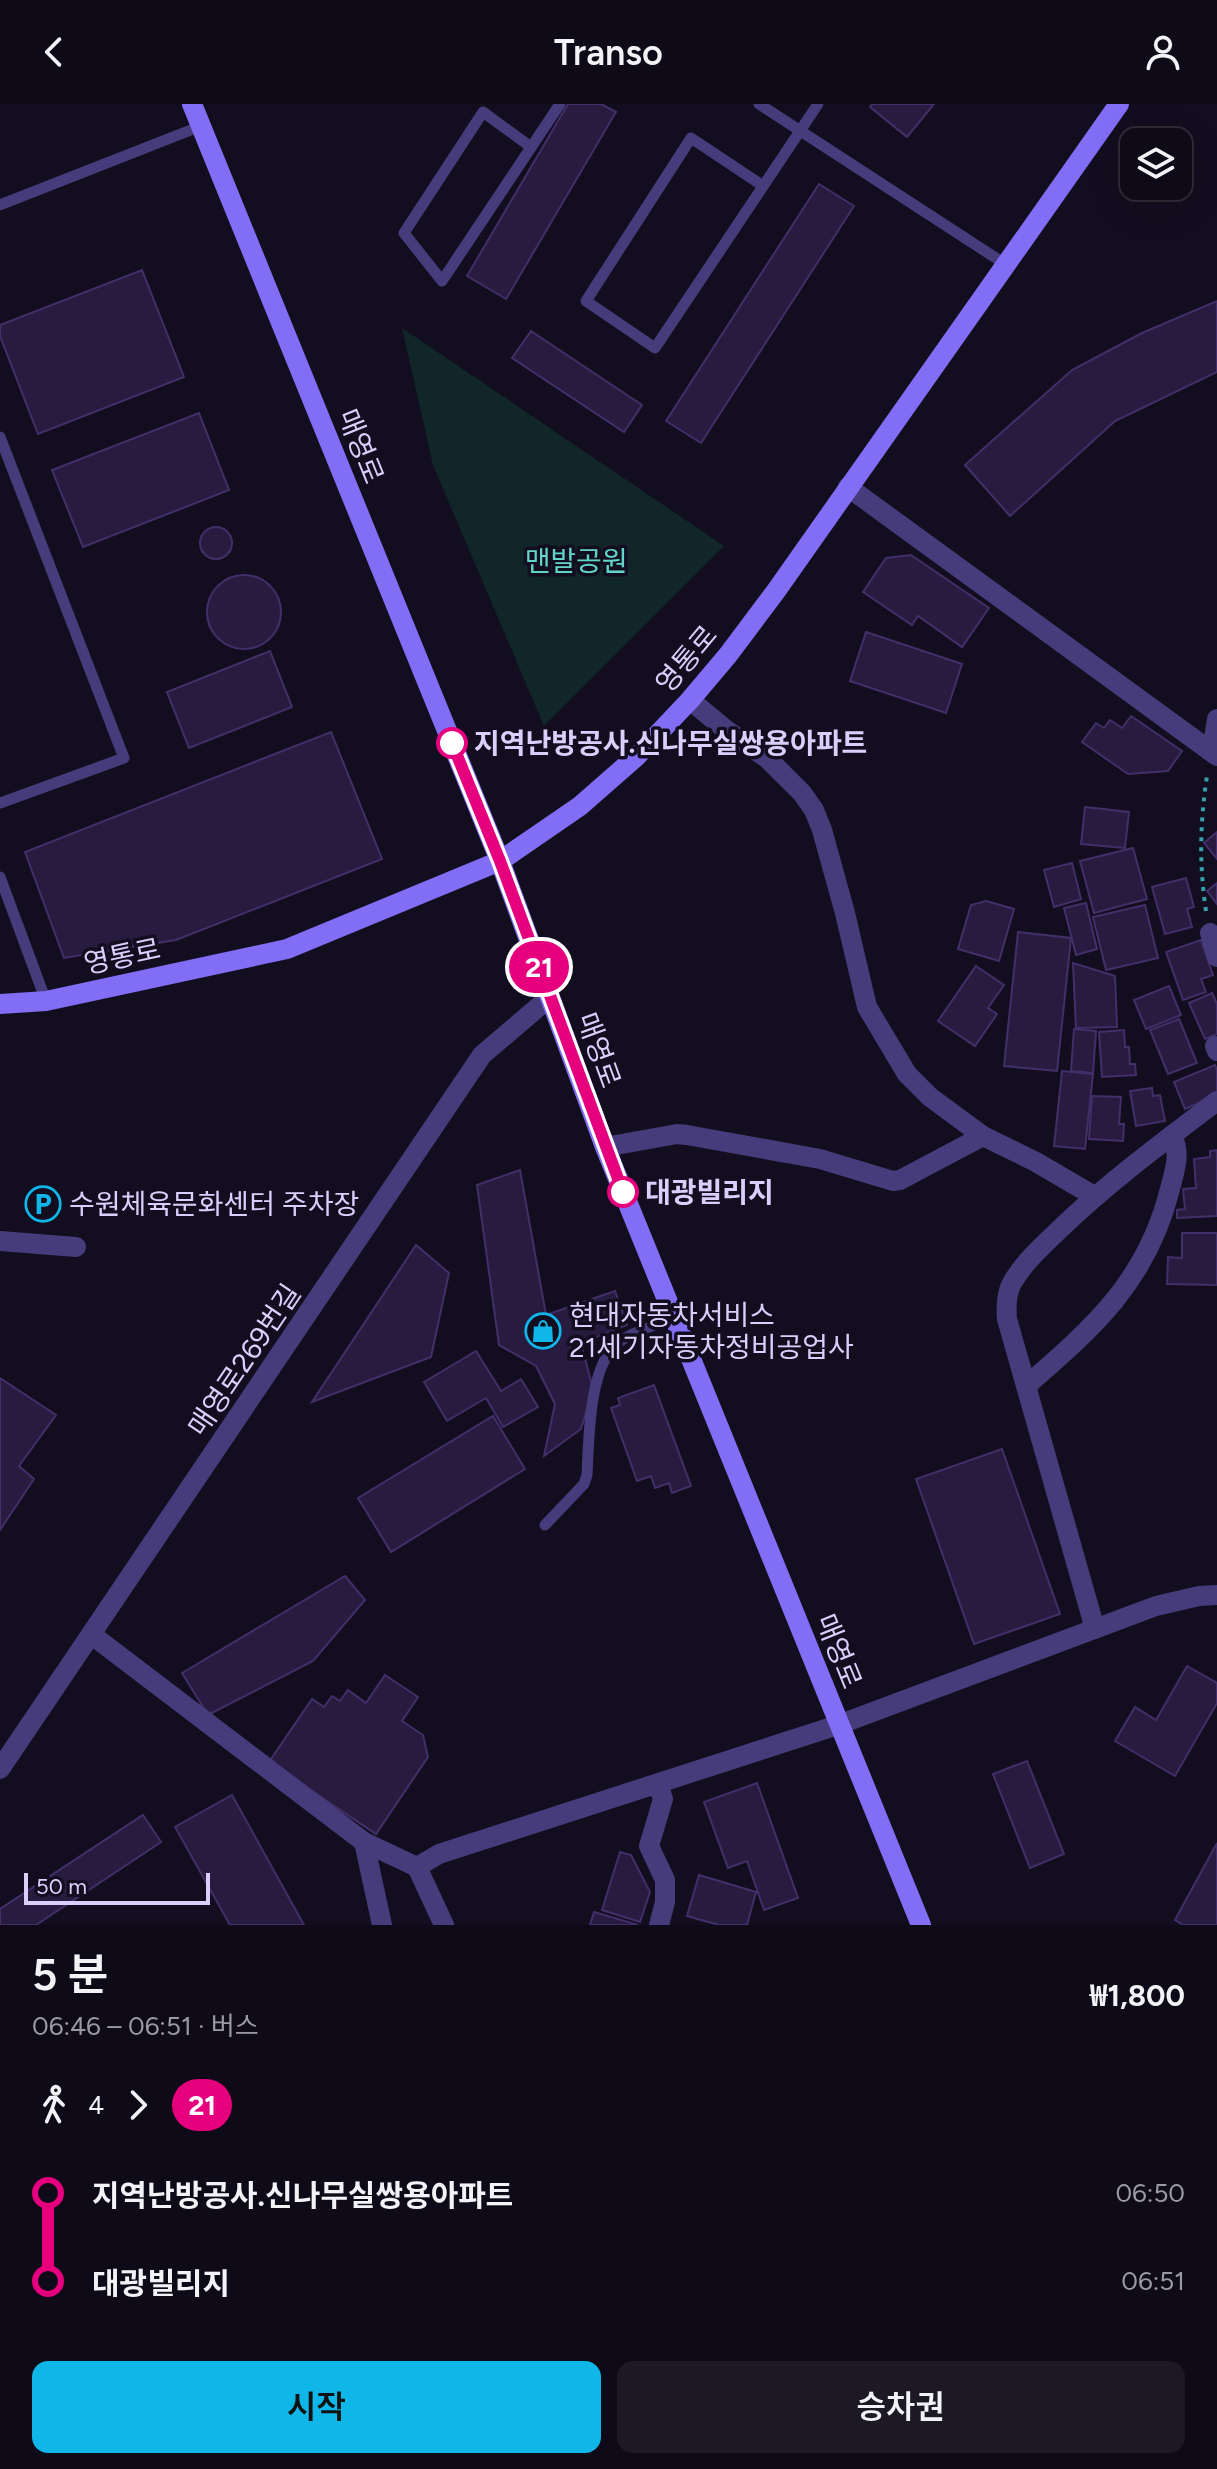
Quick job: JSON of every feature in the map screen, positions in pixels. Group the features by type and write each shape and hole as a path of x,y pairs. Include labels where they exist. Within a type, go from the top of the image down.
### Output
{"street":[{"name":"매영로","path":"192,104 500,861 605,1147 921,1925"},
{"name":"영통로","path":"0,1004 46,1001 287,949 500,861 580,806 637,756 728,655 1119,104"},
{"path":"848,487 1214,754"},
{"path":"690,700 768,759 802,793 814,810 845,913 867,1007 907,1074 930,1097 983,1136 1094,1196"},
{"path":"1214,754 1217,719"},
{"path":"1210,933 1217,957"},
{"name":"매영로269번길","path":"0,1769 482,1055 550,997"},
{"path":"1095,1629 1007,1319 1010,1286 1039,1248 1094,1196 1217,1101"},
{"path":"605,1147 677,1134 687,1135 820,1159 893,1181 983,1136"},
{"path":"1026,1386 1111,1308 1138,1267 1166,1205 1178,1158 1178,1148 1172,1135"},
{"path":"0,1241 76,1247"},
{"path":"417,1867 439,1854 838,1725 1177,1600 1217,1595"},
{"path":"92,1635 364,1842 417,1867 444,1925"},
{"path":"658,1784 663,1799 649,1846 665,1880 665,1902 659,1925"},
{"path":"364,1842 382,1925"}],"lane":[{"path":"531,147 483,112 404,233 442,281 560,104"},
{"path":"759,104 1005,264"},
{"path":"763,186 691,138 586,301 655,348 818,104"},
{"path":"0,205 201,126"},
{"path":"0,437 124,758 0,803"},
{"path":"0,877 46,1001"},
{"path":"545,1525 584,1484 590,1416 601,1366 620,1340 674,1318"}],"path":[{"path":"1210,933 1200,848 1201,813 1214,754"}],"green space":[{"name":"맨발공원","path":"402,328 724,546 544,726 433,465"}],"building":[{"path":"568,104 601,104 616,112 506,299 467,276"},
{"path":"872,104 934,104 907,137 870,107"},
{"path":"819,184 854,206 701,443 666,421"},
{"path":"142,270 184,377 38,434 0,336 0,325"},
{"path":"1217,301 1217,372 1115,421 1010,516 965,465 1072,370 1142,333"},
{"path":"531,331 642,405 624,432 512,358"},
{"path":"199,413 229,490 83,547 52,470"},
{"path":"216,527 227,532 232,543 227,554 216,559 205,554 200,543 205,532"},
{"path":"911,555 989,608 962,647 918,616 912,625 863,592 886,558"},
{"path":"237,575 251,575 265,581 275,591 281,612 279,626 265,643 251,649 237,649 223,643 213,633 207,619 207,605 213,591 223,581"},
{"path":"866,632 962,664 946,713 850,681"},
{"path":"270,651 292,707 189,748 167,692"},
{"path":"1131,716 1182,751 1168,771 1128,774 1082,742 1096,723 1104,728 1110,720 1122,728"},
{"path":"331,732 382,859 176,940 64,958 25,852"},
{"path":"1085,807 1129,812 1125,848 1081,844"},
{"path":"1217,832 1217,859 1204,843"},
{"path":"1133,848 1147,899 1094,913 1080,861"},
{"path":"1072,863 1081,899 1054,907 1044,870"},
{"path":"1186,878 1194,907 1187,909 1192,927 1165,934 1152,887"},
{"path":"1217,883 1217,904 1207,891"},
{"path":"986,901 1014,909 999,961 958,949 971,905"},
{"path":"1086,903 1097,949 1076,955 1064,908"},
{"path":"1145,905 1158,958 1106,970 1093,917"},
{"path":"1018,932 1071,938 1057,1071 1004,1066"},
{"path":"1201,940 1213,975 1201,979 1206,992 1183,1000 1166,952"},
{"path":"1073,963 1115,976 1117,1027 1076,1028"},
{"path":"976,966 1004,985 988,1008 997,1014 975,1046 938,1021"},
{"path":"1169,986 1181,1015 1146,1029 1134,1000"},
{"path":"1212,993 1217,1004 1217,1034 1205,1039 1189,1003"},
{"path":"1179,1019 1197,1063 1168,1074 1150,1030"},
{"path":"1074,1029 1096,1031 1093,1073 1071,1071"},
{"path":"1124,1030 1125,1047 1129,1047 1130,1064 1135,1064 1136,1075 1102,1077 1099,1032"},
{"path":"1215,1065 1217,1095 1185,1109 1174,1082"},
{"path":"1062,1071 1093,1074 1085,1149 1054,1146"},
{"path":"1152,1088 1153,1096 1160,1095 1165,1121 1136,1126 1130,1091"},
{"path":"1092,1096 1121,1097 1119,1124 1124,1124 1123,1141 1089,1139"},
{"path":"1217,1150 1217,1216 1177,1218 1177,1210 1185,1209 1183,1189 1196,1188 1194,1159 1210,1157 1210,1151"},
{"path":"520,1170 546,1315 615,1291 627,1325 581,1343 593,1389 581,1429 544,1456 555,1404 536,1366 499,1345 477,1185"},
{"path":"1182,1233 1217,1233 1217,1285 1167,1284 1168,1257 1182,1258"},
{"path":"416,1245 449,1273 431,1357 312,1402"},
{"path":"476,1351 501,1391 521,1379 538,1407 503,1427 486,1398 447,1421 424,1382"},
{"path":"0,1378 56,1415 19,1466 34,1479 0,1530"},
{"path":"654,1385 691,1486 672,1493 669,1483 655,1488 651,1476 637,1481 611,1408 620,1405 618,1398"},
{"path":"493,1416 525,1469 391,1552 358,1498"},
{"path":"1002,1449 1060,1614 974,1644 916,1479"},
{"path":"345,1576 365,1600 313,1661 208,1715 182,1673"},
{"path":"1187,1666 1217,1683 1217,1703 1175,1776 1115,1741 1135,1707 1156,1720"},
{"path":"385,1675 418,1697 402,1721 423,1735 428,1757 376,1834 269,1762 312,1699 324,1707 332,1696 340,1701 348,1690 366,1703"},
{"path":"1027,1761 1064,1854 1030,1868 993,1774"},
{"path":"757,1783 798,1898 764,1910 747,1861 728,1868 704,1802"},
{"path":"232,1795 304,1925 230,1925 175,1827"},
{"path":"143,1815 161,1842 36,1925 0,1925 0,1909"},
{"path":"1217,1843 1217,1925 1183,1925 1175,1920"},
{"path":"620,1852 631,1855 650,1892 640,1922 602,1910"},
{"path":"699,1875 756,1892 747,1925 719,1925 687,1916"},
{"path":"594,1912 638,1925 590,1925"}],"bus line":[{"name":"21","path":"452,743 500,861 623,1192"}],"place":[{"name":"지역난방공사.신나무실쌍용아파트","path":"452,743"},
{"name":"대광빌리지","path":"623,1192"},
{"name":"수원체육문화센터 주차장","path":"43,1204"},
{"name":"현대자동차서비스 21세기자동차정비공업사","path":"543,1331"}]}
